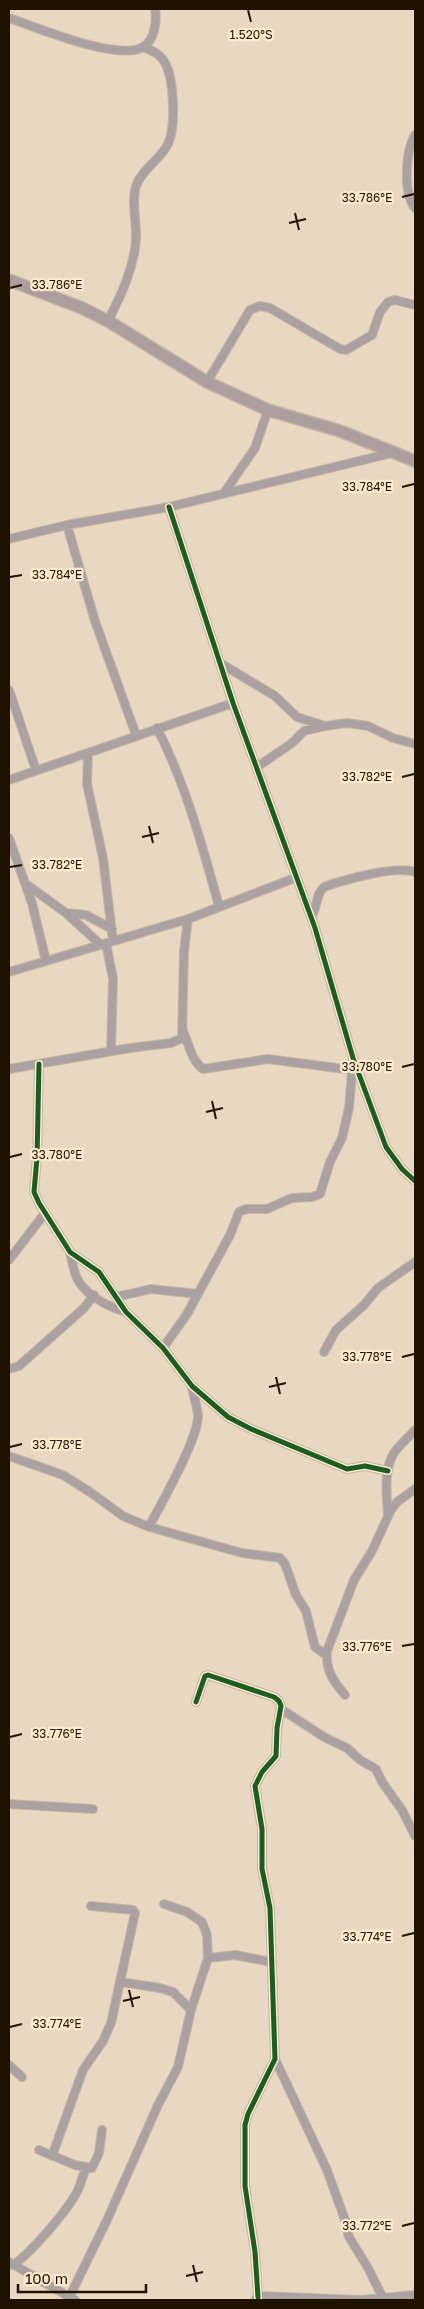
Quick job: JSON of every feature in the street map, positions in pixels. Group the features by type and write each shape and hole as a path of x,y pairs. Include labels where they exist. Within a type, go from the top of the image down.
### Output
{"main road":[{"path":"9,280 82,308 108,321 206,382 268,410 340,431 415,461"}],"street":[{"path":"143,47 153,32 156,18 155,9"},
{"path":"9,18 104,49 126,50 143,47 158,54 166,65 172,96 171,130 168,142 161,154 146,170 136,185 136,239 133,260 125,288 108,321"},
{"path":"415,135 408,164 406,189 409,201 415,208"},
{"path":"206,382 235,333 254,307 270,308 340,349 346,350 372,335 380,312 388,302 395,300 415,305"},
{"path":"224,493 255,448 268,410"},
{"path":"9,539 67,525 169,507 392,453"},
{"path":"169,507 233,703 295,878 311,917 353,1058 386,1147 402,1169 415,1180"},
{"path":"67,525 95,621 136,735"},
{"path":"220,663 275,696 297,717 325,726"},
{"path":"9,690 36,770"},
{"path":"9,780 233,703"},
{"path":"257,767 295,741 304,731 325,726 347,723 368,726 393,738 415,744"},
{"path":"157,728 189,802 219,906"},
{"path":"88,752 87,784 103,858 112,928 107,943 113,979 111,1051"},
{"path":"9,838 26,884 46,961"},
{"path":"311,917 316,907 319,892 324,887 385,871 403,869 415,872"},
{"path":"9,972 188,919 295,878"},
{"path":"26,884 107,943"},
{"path":"66,913 86,915 112,928"},
{"path":"9,1069 111,1051 171,1043 182,1038 184,951 188,919"},
{"path":"183,1031 191,1054 197,1065 203,1069 268,1059 352,1070"},
{"path":"163,1348 187,1314 230,1235 239,1212 246,1209 267,1209 292,1198 312,1198 320,1194 330,1162 342,1138 349,1108 353,1058"},
{"path":"39,1064 37,1158 34,1192 70,1252 76,1276 82,1286 115,1309 126,1312"},
{"path":"9,1260 45,1213"},
{"path":"70,1252 100,1272 126,1312 163,1348 192,1386 228,1417 251,1429 346,1469 365,1466 388,1471"},
{"path":"324,1352 336,1330 354,1315 378,1288 415,1262"},
{"path":"116,1297 151,1289 198,1294"},
{"path":"9,1370 19,1366 84,1308 94,1295"},
{"path":"149,1528 178,1471 196,1426 197,1412 192,1386"},
{"path":"388,1518 388,1471 392,1455 415,1430"},
{"path":"9,1457 63,1474 123,1516 149,1528 242,1554 280,1558 285,1564 296,1595 306,1611 315,1647 326,1655"},
{"path":"345,1695 332,1680 326,1655 354,1580 372,1551 397,1502 415,1489"},
{"path":"196,1702 202,1679 208,1675 274,1697 279,1701 281,1709 277,1728 276,1756 262,1772 255,1786 262,1829 262,1870 270,1908 276,2059 327,2170 345,2220 349,2237 368,2268 383,2298"},
{"path":"281,1709 324,1737 347,1748 360,1760 376,1769 379,1778 402,1810 415,1836"},
{"path":"9,1804 93,1809"},
{"path":"86,2168 78,2189 67,2207 30,2252 11,2264 71,2299 158,2105 178,2067 191,2010 208,1958 207,1935 202,1922 187,1912 164,1904"},
{"path":"52,2156 83,2070 103,2041 111,2023 135,1913 133,1910 122,1908 91,1906"},
{"path":"208,1958 235,1955 271,1962"},
{"path":"121,1982 173,1992 191,2010"},
{"path":"276,2059 248,2114 245,2125 245,2186 255,2252 256,2299 338,2300 415,2295"},
{"path":"9,2065 22,2077"},
{"path":"39,2150 86,2168 92,2168 96,2163 102,2130"}],"cycle path":[{"path":"169,507 233,703 315,928 353,1058 386,1147 402,1169 415,1181"},
{"path":"39,1064 37,1158 34,1192 70,1252 99,1272 126,1312 163,1348 192,1386 228,1417 251,1429 347,1469 365,1466 388,1471"},
{"path":"196,1702 205,1676 208,1675 274,1697 281,1706 277,1728 276,1756 262,1772 255,1786 262,1829 262,1869 270,1908 275,2059 248,2114 245,2125 245,2186 255,2252 258,2297"}]}
